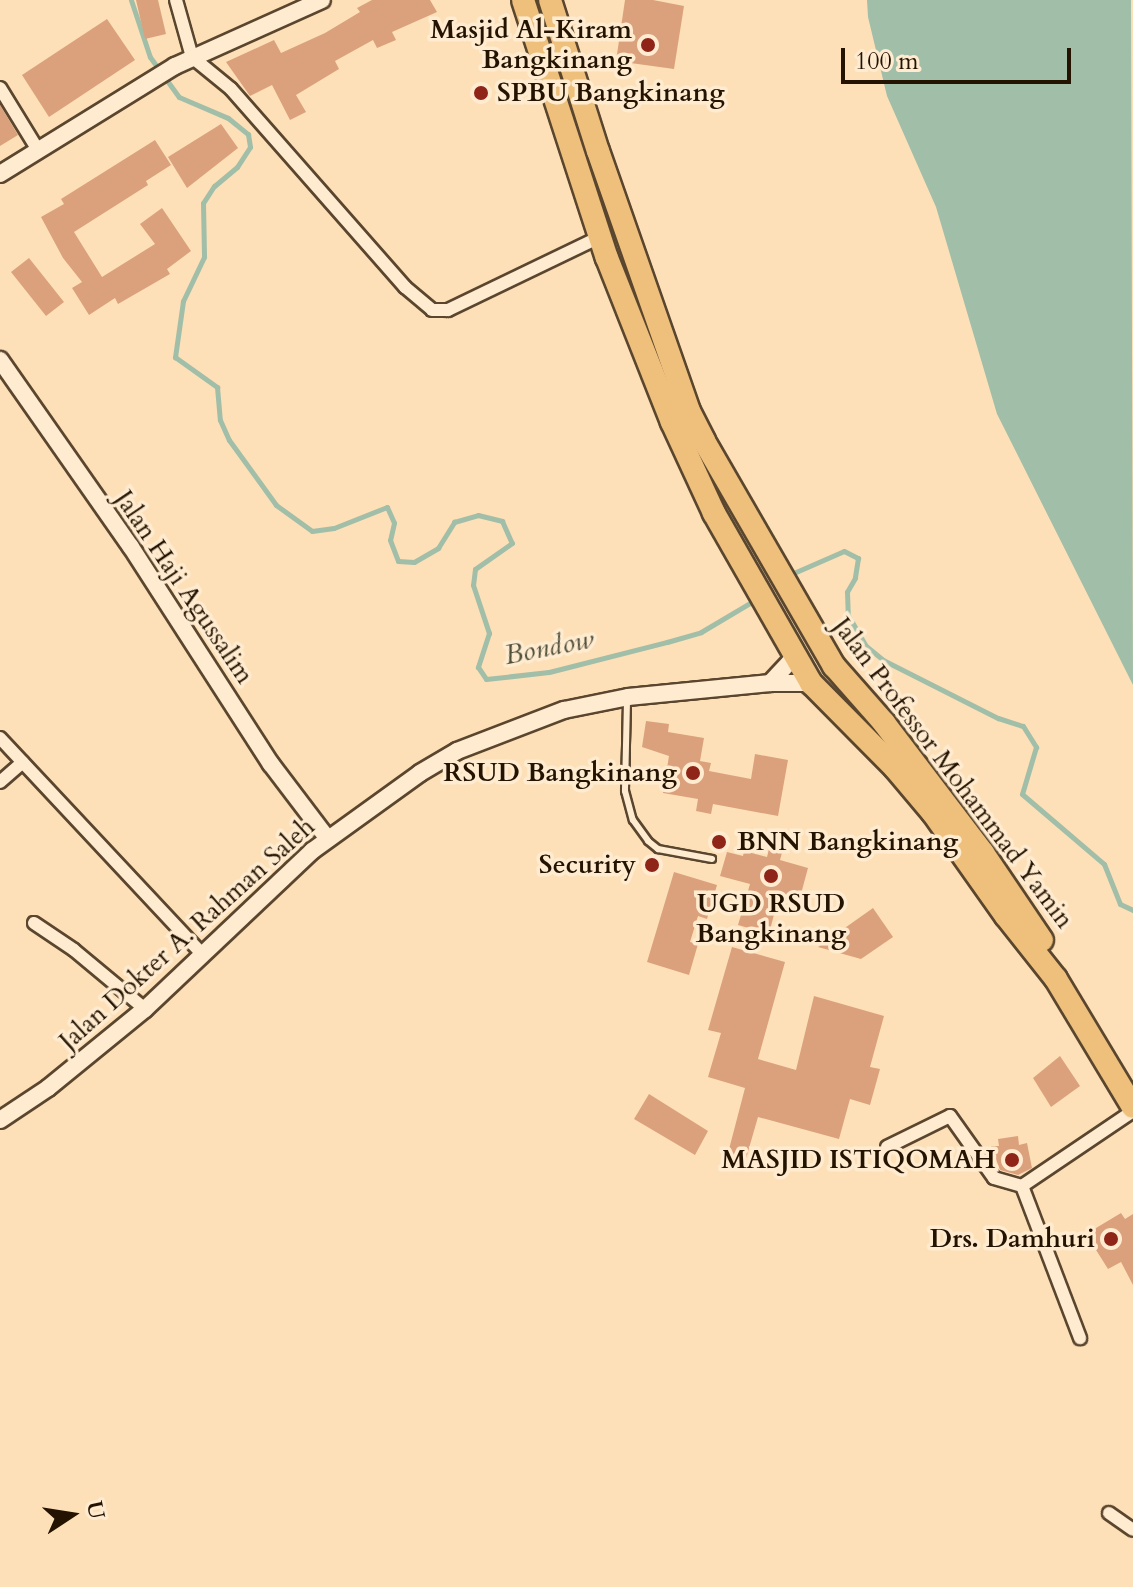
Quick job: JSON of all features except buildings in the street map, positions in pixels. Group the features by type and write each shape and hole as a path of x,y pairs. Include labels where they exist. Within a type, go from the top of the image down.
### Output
{"highway":[{"name":"Jalan Professor Mohammad Yamin","path":"523,0 600,237 672,422 714,513 811,683 895,768 933,813 1006,916 1056,979 1133,1109"},
{"name":"Jalan Professor Mohammad Yamin","path":"550,0 598,151 689,411 834,666 884,723 1015,899 1070,979 1133,1083"},
{"path":"576,160 598,151"}],"main road":[{"path":"0,174 175,66 322,0"},
{"name":"Jalan Haji Agussalim","path":"0,360 131,547 271,764 328,839"},
{"path":"770,683 796,655"},
{"name":"Jalan Dokter A. Rahman Saleh","path":"0,1120 48,1088 145,1009 328,839 457,751 564,710 628,697 770,683 811,683"}],"street":[{"path":"176,0 192,57 231,89 405,287 432,310 448,310 600,237"},
{"path":"0,88 38,150"},
{"path":"0,738 202,954"},
{"path":"0,782 23,762"},
{"path":"34,923 74,950 145,1009"},
{"path":"1022,1186 1133,1109"},
{"path":"887,1147 950,1116 994,1178 1022,1186"},
{"path":"1022,1186 1080,1338"},
{"path":"1109,1513 1133,1530"}],"lane":[{"path":"628,697 625,791 633,820 658,849 712,859"}],"shaded area":[{"path":"867,0 1131,0 1133,685 997,414 936,207 887,96 868,17"}],"waterway":[{"name":"Bondow","path":"131,0 150,57 179,97 228,118 248,134 250,147 237,167 214,186 203,203 204,257 183,301 175,357 217,387 220,420 229,440 276,505 312,531 334,528 387,507 394,523 390,540 398,561 414,562 438,548 454,522 478,515 502,521 512,543 475,569 473,585 489,633 478,667 486,679 549,672 667,642 701,632 755,600"},
{"name":"Bondow","path":"789,575 844,551 858,558 855,578 847,592 848,615 866,646 883,660 998,718 1023,726 1036,747 1022,794 1104,864 1120,904 1133,910"}],"place":[{"name":"Masjid Al-Kiram Bangkinang","path":"648,45"},
{"name":"SPBU Bangkinang","path":"481,93"},
{"name":"RSUD Bangkinang","path":"693,773"},
{"name":"BNN Bangkinang","path":"719,842"},
{"name":"Security","path":"652,865"},
{"name":"UGD RSUD Bangkinang","path":"771,876"},
{"name":"MASJID ISTIQOMAH","path":"1012,1160"},
{"name":"Drs. Damhuri","path":"1111,1239"}]}
